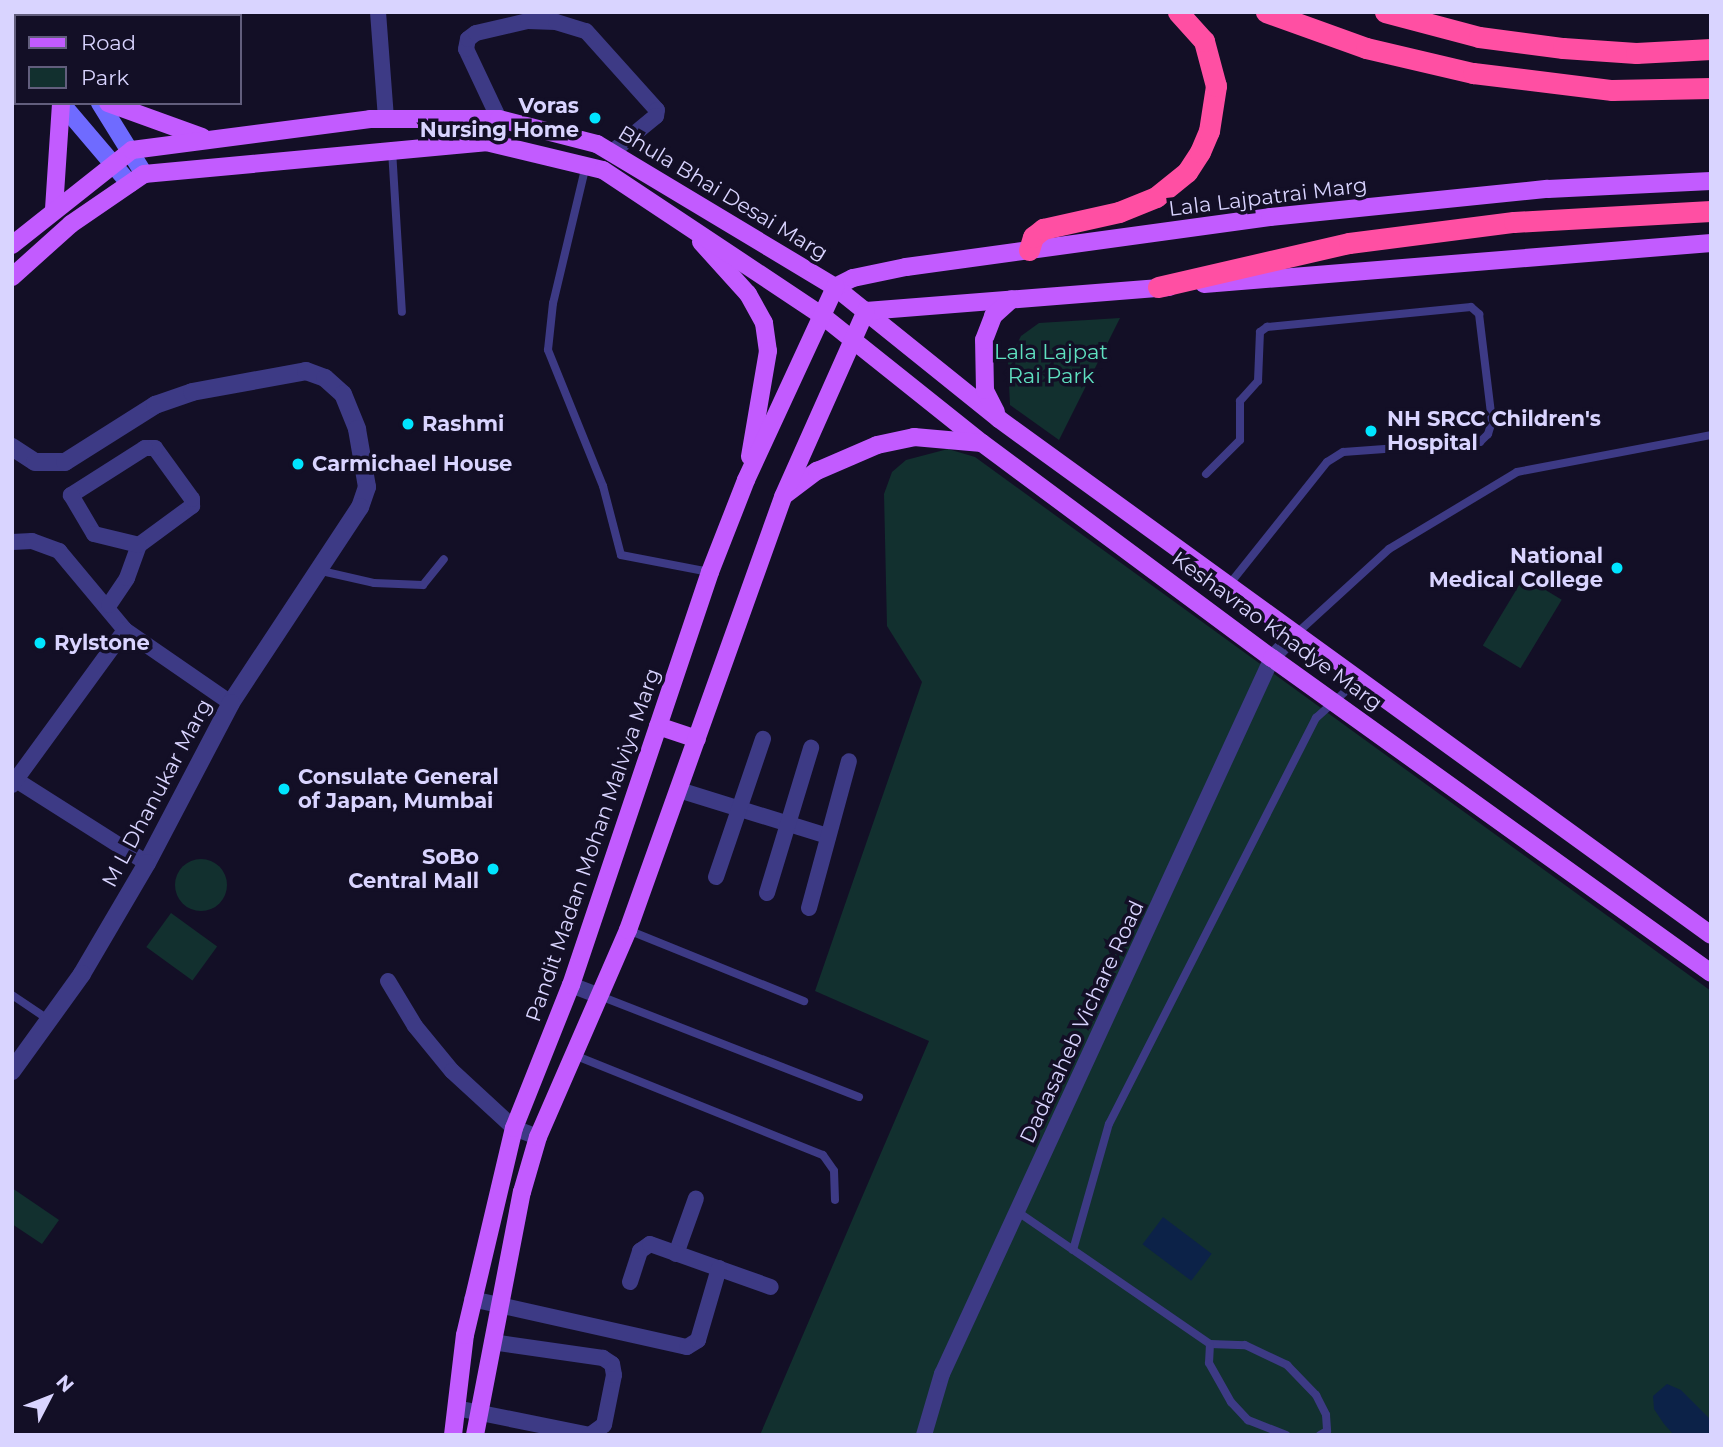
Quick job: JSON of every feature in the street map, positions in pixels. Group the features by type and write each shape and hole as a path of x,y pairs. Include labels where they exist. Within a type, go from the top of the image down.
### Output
{"highway":[{"path":"1029,250 1033,237 1055,225 1119,212 1156,197 1186,172 1199,152 1209,131 1216,86 1203,41 1178,12"},
{"path":"1266,12 1366,48 1473,73 1612,90 1711,88"},
{"path":"1385,12 1479,37 1636,53 1711,50"},
{"path":"1158,287 1349,243 1514,222 1711,212"}],"main road":[{"path":"54,209 61,105"},
{"path":"63,105 114,161 137,179"},
{"path":"101,105 132,150 137,179"},
{"path":"114,105 205,138"},
{"name":"Bhula Bhai Desai Marg","path":"132,150 205,138 386,119 499,119 597,144 835,287 866,311"},
{"name":"Bhula Bhai Desai Marg","path":"137,179 391,148 486,142 603,170 824,317"},
{"path":"12,245 114,161 132,150"},
{"path":"12,277 71,224 137,179"},
{"name":"Lala Lajpatrai Marg","path":"835,287 853,278 906,267 1270,218 1548,189 1711,181"},
{"path":"680,220 748,294 764,323 768,351 746,480"},
{"path":"476,1435 498,1306 538,1136 597,995 628,930 783,497 866,311 1711,243"},
{"name":"Pandit Madan Mohan Malviya Marg","path":"453,1435 472,1299 514,1128 571,985 710,572 746,480 824,317 835,287"},
{"path":"999,419 985,390 982,352 993,316 1012,299"},
{"name":"Keshavrao Khadye Marg","path":"866,311 999,419 1711,935"},
{"name":"Keshavrao Khadye Marg","path":"824,317 982,443 1272,658 1335,700 1711,973"},
{"path":"783,497 817,471 877,445 914,438 982,443"},
{"path":"658,726 697,740"}],"street":[{"path":"378,12 386,119"},
{"path":"499,119 466,49 468,39 476,33 528,21 586,31 657,110 656,116 611,153"},
{"name":"M L Dhanukar Marg","path":"12,447 35,462 65,462 155,405 192,392 306,371 325,378 343,394 357,429 367,487 342,536 230,703 147,863 49,1020 12,1071"},
{"path":"109,606 127,578 139,545 192,506 178,477 155,448 145,448 71,495 94,534 139,545"},
{"path":"12,542 32,541 59,551 109,606 125,630 230,703"},
{"path":"125,630 14,783 147,863"},
{"name":"Dadasaheb Vichare Road","path":"923,1435 942,1374 1272,658 1294,635"},
{"path":"716,877 737,808 763,739"},
{"path":"767,893 811,748"},
{"path":"809,908 849,761"},
{"path":"679,790 828,836"},
{"path":"388,981 415,1026 452,1071 514,1128 538,1136"},
{"path":"571,985 597,995"},
{"path":"676,1254 696,1198"},
{"path":"631,1282 646,1245 771,1287"},
{"path":"472,1299 687,1347 698,1340 719,1268"},
{"path":"456,1408 590,1435 604,1425 614,1375 612,1364 603,1358 492,1342"}],"lane":[{"path":"391,148 402,312"},
{"path":"586,164 553,303 548,350 603,486 621,555 710,572"},
{"path":"1206,474 1240,440 1240,401 1258,381 1260,332 1267,327 1471,307 1479,314 1492,421 1488,434 1480,442 1343,453 1327,462 1228,586"},
{"path":"1294,635 1389,550 1517,472 1711,435"},
{"path":"317,570 373,583 423,584 444,559"},
{"path":"1073,1250 1109,1124 1317,718 1358,680"},
{"path":"628,930 804,1001"},
{"path":"12,995 49,1020"},
{"path":"597,995 859,1097"},
{"path":"574,1055 823,1155 834,1171 835,1200"},
{"path":"1018,1212 1210,1344 1245,1345 1287,1365 1316,1395 1326,1415 1327,1431 1320,1435"},
{"path":"1210,1344 1209,1363 1231,1402 1248,1419 1286,1435"}],"green space":[{"name":"Lala Lajpat Rai Park","path":"1120,318 1059,440 1010,405 1008,362 1021,336 1039,323"},
{"path":"948,449 975,457 1711,991 1711,1435 760,1435 929,1041 815,991 922,682 887,626 884,494 892,472 906,460"},
{"path":"1524,577 1562,600 1521,668 1483,646"},
{"path":"201,859 211,861 219,867 225,875 225,895 219,903 211,909 201,911 191,909 183,903 177,895 175,885 177,875 183,867 191,861"},
{"path":"171,913 217,947 192,980 146,947"},
{"path":"12,1188 59,1220 42,1244 12,1224"}],"water":[{"path":"1163,1217 1212,1254 1191,1281 1143,1244"},
{"path":"1667,1384 1681,1390 1711,1420 1711,1435 1674,1435 1664,1424 1654,1409 1653,1396"}],"place":[{"name":"Voras Nursing Home","path":"595,118"},
{"name":"Rashmi","path":"408,424"},
{"name":"NH SRCC Children's Hospital","path":"1371,431"},
{"name":"Carmichael House","path":"298,464"},
{"name":"National Medical College","path":"1617,568"},
{"name":"Rylstone","path":"40,643"},
{"name":"Consulate General of Japan, Mumbai","path":"284,789"},
{"name":"SoBo Central Mall","path":"493,869"}]}
